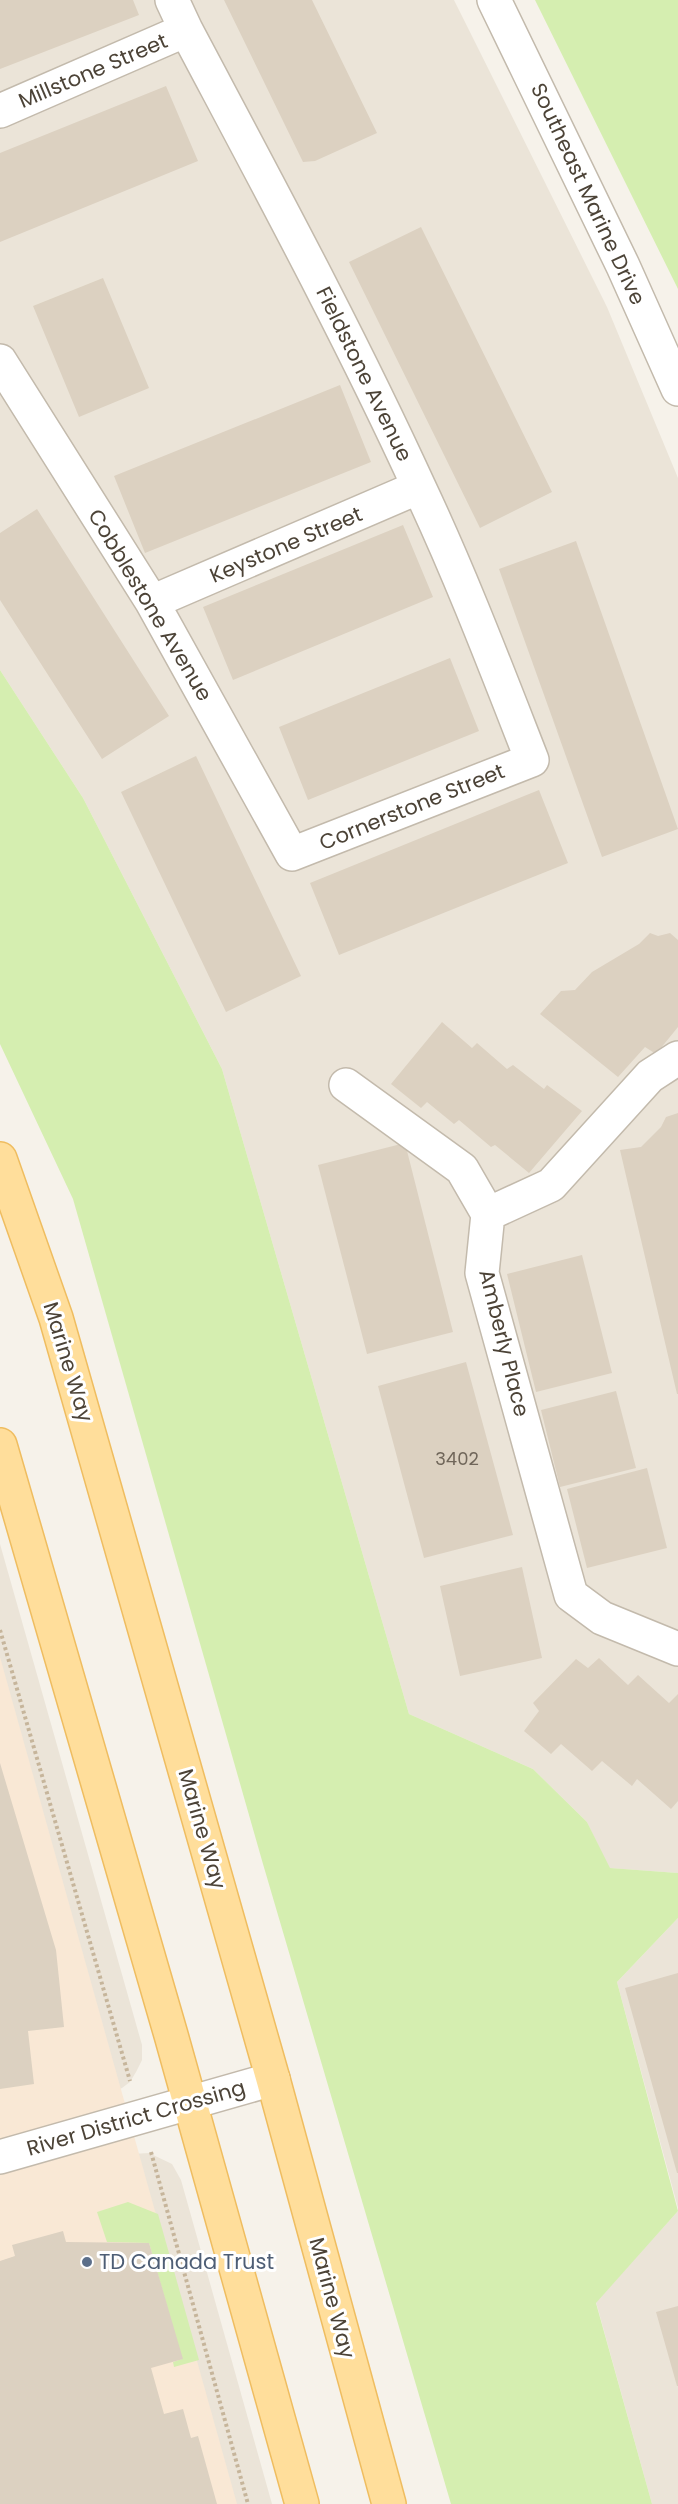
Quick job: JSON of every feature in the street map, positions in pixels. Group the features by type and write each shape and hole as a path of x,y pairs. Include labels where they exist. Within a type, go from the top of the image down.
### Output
{"main road":[{"name":"Marine Way","path":"0,1159 56,1318 273,2079 389,2504"},
{"path":"0,1446 302,2504"}],"street":[{"name":"Fieldstone Avenue","path":"172,0 288,222 419,487 485,639 531,760"},
{"name":"Southeast Marine Drive","path":"494,0 623,266 678,389"},
{"name":"Millstone Street","path":"0,111 186,30"},
{"name":"Cobblestone Avenue","path":"0,361 152,602 292,854"},
{"name":"Keystone Street","path":"152,602 419,487"},
{"name":"Cornerstone Street","path":"292,854 531,760"},
{"path":"346,1085 462,1168 488,1214 551,1185 650,1076 678,1058"},
{"name":"Amberly Place","path":"488,1214 482,1273 572,1594 603,1618 678,1649"},
{"name":"River District Crossing","path":"0,2157 273,2079"}],"path":[{"path":"0,1630 130,2082"},
{"path":"152,2153 248,2504"}],"shaded area":[{"path":"0,0 454,0 607,307 678,478 678,1873 609,1868 587,1822 533,1769 409,1714 222,1069 83,798 0,670"},
{"path":"0,1544 142,2045 142,2060 130,2082 122,2088 0,2125"},
{"path":"0,1657 237,2504 0,2504"},
{"path":"678,1918 678,2208 617,1982"},
{"path":"149,2153 172,2164 181,2180 272,2504 0,2504 132,2154"},
{"path":"678,2211 678,2504 652,2504 596,2302"}],"green space":[{"path":"535,0 678,0 678,289"},
{"path":"0,670 83,798 222,1069 409,1714 533,1769 587,1822 610,1868 678,1873 678,1918 617,1982 678,2211 596,2303 652,2504 451,2504 263,1864 73,1199 0,1044"},
{"path":"128,2202 158,2214 199,2360 174,2367 173,2362 182,2359 149,2243 107,2242 97,2212"}],"building":[{"path":"0,0 133,0 139,15 0,69"},
{"path":"224,0 312,0 377,133 315,161 303,162"},
{"path":"166,86 198,161 0,242 0,153"},
{"path":"421,227 552,492 480,528 349,262"},
{"path":"103,278 149,388 79,417 33,306"},
{"path":"340,385 371,462 145,553 114,476"},
{"path":"37,509 169,716 102,759 0,600 0,533"},
{"path":"403,525 433,597 233,680 203,607"},
{"path":"576,541 678,829 602,857 499,569"},
{"path":"450,658 479,731 308,800 279,727"},
{"path":"196,756 301,976 226,1012 121,792"},
{"path":"539,790 568,863 339,955 310,883"},
{"path":"650,933 658,936 670,933 678,940 678,1027 656,1054 645,1047 618,1077 540,1014 561,991 575,990 592,972 639,944"},
{"path":"442,1022 472,1048 477,1043 507,1069 513,1065 544,1089 547,1085 582,1111 529,1173 495,1145 491,1147 459,1120 454,1124 427,1102 421,1108 391,1084"},
{"path":"678,1113 677,1394 620,1150 641,1147 661,1127 666,1117"},
{"path":"405,1143 453,1332 367,1354 318,1165"},
{"path":"582,1255 612,1373 536,1392 507,1274"},
{"path":"466,1362 513,1535 424,1558 378,1386"},
{"path":"616,1391 636,1468 560,1487 541,1410"},
{"path":"647,1468 667,1548 587,1568 567,1489"},
{"path":"522,1567 542,1658 460,1676 440,1586"},
{"path":"599,1658 628,1685 638,1675 669,1703 678,1694 678,1801 671,1809 637,1779 632,1786 602,1761 592,1771 561,1744 551,1754 524,1731 539,1711 533,1703 576,1659 588,1668"},
{"path":"0,1763 56,1950 64,2027 28,2031 34,2084 0,2089"},
{"path":"678,1973 678,2173 677,2173 625,1988"},
{"path":"63,2231 66,2242 149,2243 183,2359 151,2368 164,2414 183,2409 191,2438 198,2436 217,2504 0,2504 0,2261 15,2256 12,2245"},
{"path":"678,2306 678,2386 677,2386 656,2312"}],"place":[{"name":"TD Canada Trust","path":"87,2262"}]}
